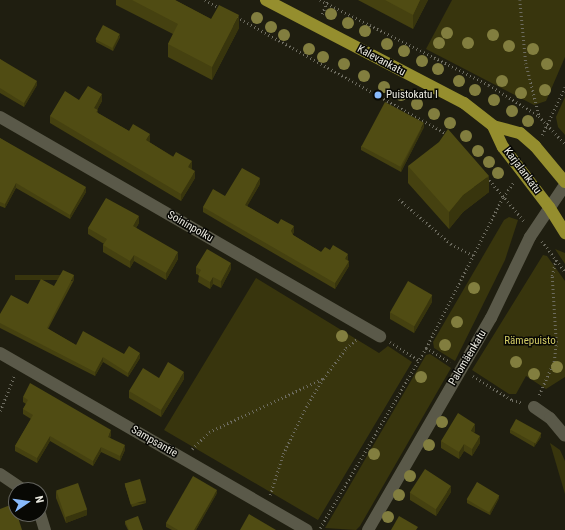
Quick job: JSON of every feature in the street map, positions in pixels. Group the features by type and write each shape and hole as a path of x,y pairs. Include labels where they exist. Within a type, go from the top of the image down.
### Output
{"main road":[{"name":"Kalevankatu","path":"266,0 464,103 493,126"},
{"name":"Karjalankatu","path":"493,126 520,133 535,146 565,182"},
{"name":"Karjalankatu","path":"493,126 503,147 549,207 565,233"}],"street":[{"name":"Soininpolku","path":"0,117 380,336"},
{"name":"Palomäenkatu","path":"368,530 491,318 530,237 565,185"},
{"name":"Sampsantie","path":"0,353 307,530"},
{"path":"534,407 550,418 565,436"},
{"path":"0,474 12,482"}],"path":[{"path":"205,0 225,11"},
{"path":"320,0 489,85 539,116 548,123 565,144"},
{"path":"520,0 526,63 537,100 539,116"},
{"path":"232,14 451,137"},
{"path":"540,138 565,87"},
{"path":"486,175 520,216"},
{"path":"322,526 426,348 503,197 514,182"},
{"path":"399,198 451,244 473,256"},
{"path":"548,248 565,272"},
{"path":"469,373 512,400 534,407 554,362 556,342 552,276 556,259"},
{"path":"266,506 283,454 322,379 346,348 368,329"},
{"path":"380,336 419,360"},
{"path":"426,348 454,365"},
{"path":"0,411 18,363"},
{"path":"183,458 209,432 322,379"}],"green space":[{"path":"452,0 565,0 565,57 546,101 534,105 426,49"},
{"path":"565,97 565,135 558,127 556,117"},
{"path":"509,217 518,220 505,260 455,361 434,348 433,342 504,220"},
{"path":"555,249 565,253 565,264"},
{"name":"Rämepuisto","path":"543,255 547,256 565,281 565,377 546,389 526,376 516,394 509,394 472,370"},
{"path":"256,278 379,353 388,346 412,362 318,520 164,430"},
{"path":"430,354 451,368 360,526 356,530 325,528 426,355"},
{"path":"550,443 560,450 565,461 565,494"}],"building":[{"path":"132,0 175,0 211,19 219,5 239,15 212,67 168,44 178,24"},
{"path":"385,0 420,0 413,15"},
{"path":"103,25 120,34 112,48 95,39"},
{"path":"0,59 37,81 24,103 0,88"},
{"path":"88,86 102,94 94,108 98,110 96,112 129,131 133,124 150,134 146,140 173,157 176,152 192,161 188,167 195,171 181,194 50,116 65,91 79,100"},
{"path":"385,102 424,123 400,167 362,146"},
{"path":"448,129 489,176 463,195 449,212 408,166 439,142"},
{"path":"0,138 86,187 70,215 16,183 5,204 0,202"},
{"path":"242,168 260,178 245,205 278,224 281,219 294,226 291,231 293,235 321,252 325,247 330,250 333,245 348,254 345,259 349,261 335,283 203,207 213,189 225,196"},
{"path":"106,198 139,216 133,226 178,252 166,273 134,255 130,261 103,245 107,239 88,228"},
{"path":"207,249 231,263 221,281 213,277 210,282 198,275 201,270 196,267"},
{"path":"63,270 74,275 47,328 76,345 83,331 124,354 129,346 140,353 128,373 103,357 95,372 0,323 0,314 11,295 28,304 41,279 54,286"},
{"path":"408,281 432,295 414,326 390,312"},
{"path":"168,362 184,372 161,410 129,391 143,368 159,378"},
{"path":"30,383 111,430 108,437 125,445 120,456 101,447 93,461 50,436 37,458 15,446 33,415 23,409 28,400 23,397"},
{"path":"458,413 475,424 471,431 480,436 472,449 464,444 459,452 441,441"},
{"path":"516,419 541,433 536,444 510,429"},
{"path":"425,469 451,486 436,509 410,492"},
{"path":"193,476 217,490 194,530 178,530 166,523"},
{"path":"140,479 146,500 131,505 125,483"},
{"path":"477,482 499,495 489,513 467,499"},
{"path":"78,483 87,509 65,517 56,490"},
{"path":"8,506 8,522 20,522 22,530 0,530 0,509"},
{"path":"249,514 276,530 240,530"},
{"path":"138,516 143,530 129,530 125,521"},
{"path":"399,516 418,527 416,530 391,530"}],"place":[{"name":"Puistokatu I","path":"378,95"}]}
